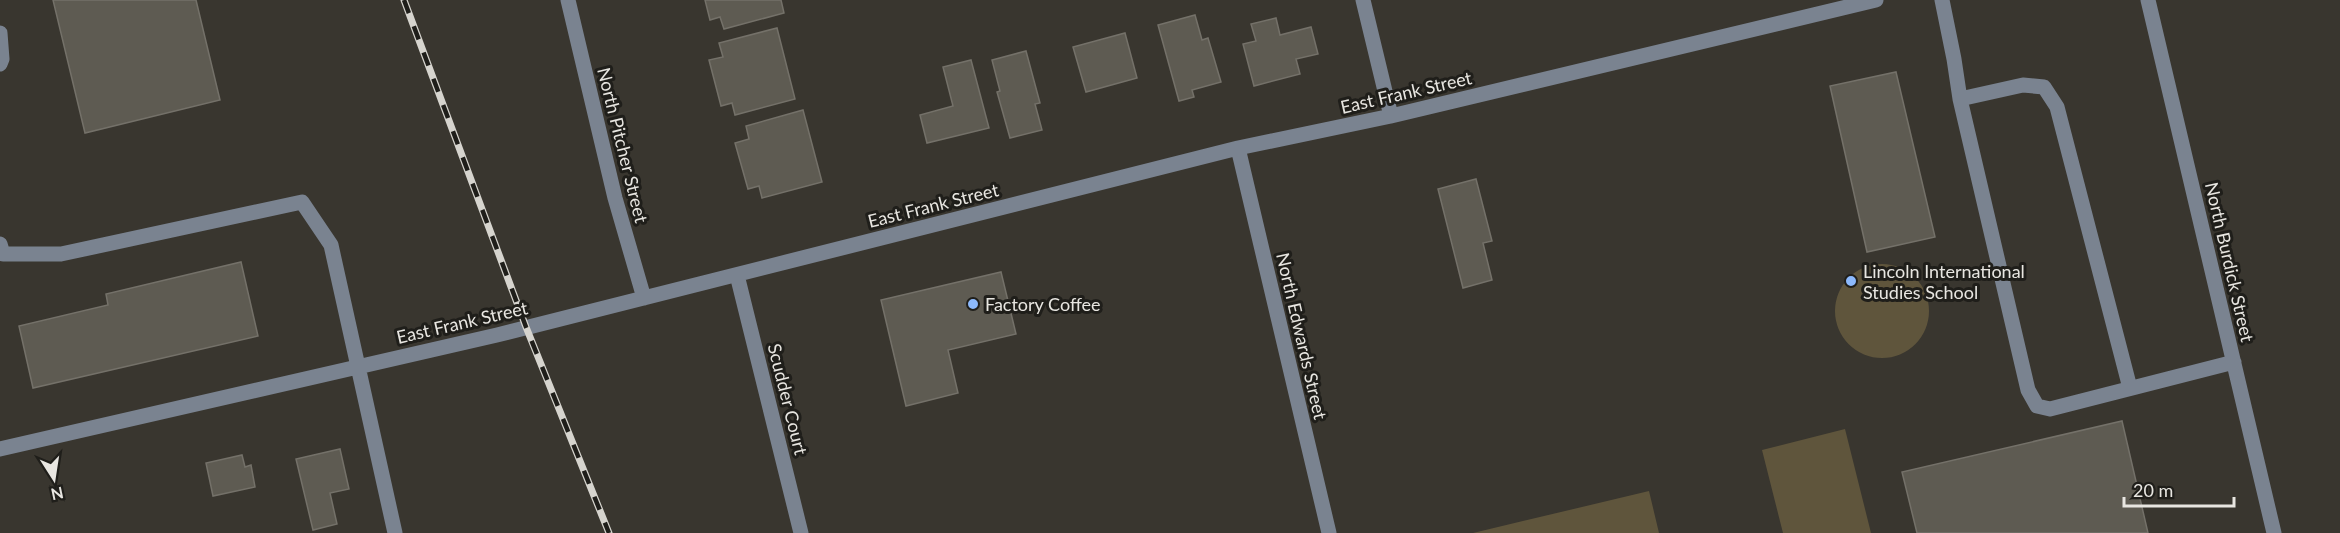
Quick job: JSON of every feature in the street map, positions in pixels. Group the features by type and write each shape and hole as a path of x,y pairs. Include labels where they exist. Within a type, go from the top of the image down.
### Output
{"street":[{"name":"North Pitcher Street","path":"568,0 615,198 644,298"},
{"path":"1363,0 1391,116"},
{"name":"East Frank Street","path":"0,449 497,335 1238,148 1391,116 1876,0"},
{"path":"1942,0 1954,59 1959,99 2028,390 2037,406 2050,409 2234,362"},
{"name":"North Burdick Street","path":"2148,0 2274,533"},
{"path":"0,33 2,59 0,64"},
{"path":"1959,99 2023,85 2044,87 2058,107 2130,388"},
{"name":"North Edwards Street","path":"1238,148 1329,533"},
{"path":"0,244 3,254 62,254 302,202 331,245 395,533"},
{"name":"Scudder Court","path":"737,275 801,533"}],"shaded area":[{"path":"1882,264 1900,268 1915,278 1925,293 1929,311 1925,329 1915,344 1900,354 1882,358 1864,354 1849,344 1839,329 1835,311 1839,293 1849,278 1864,268"},
{"path":"1845,429 1871,533 1783,533 1762,450"},
{"path":"1649,491 1659,533 1473,533"}],"building":[{"path":"53,0 196,0 220,100 85,133"},
{"path":"705,0 781,0 784,13 724,29 720,17 710,20"},
{"path":"1195,15 1202,40 1208,38 1221,82 1192,90 1194,97 1179,101 1158,25"},
{"path":"1276,18 1280,35 1311,27 1318,54 1296,59 1300,74 1254,86 1243,44 1256,41 1251,24"},
{"path":"777,28 795,99 735,115 732,103 721,106 709,60 723,57 719,43"},
{"path":"1125,33 1137,78 1086,92 1073,47"},
{"path":"1026,51 1040,103 1035,104 1042,130 1010,138 997,92 1000,91 992,60"},
{"path":"971,60 989,128 927,143 920,115 953,106 943,67"},
{"path":"1896,72 1935,237 1867,252 1830,86"},
{"path":"803,110 822,182 762,198 759,186 748,189 735,143 749,139 746,126"},
{"path":"1476,179 1492,241 1483,243 1492,280 1463,288 1438,189"},
{"path":"241,262 258,336 33,388 19,326 108,305 106,294"},
{"path":"1001,272 1016,334 948,350 958,393 906,406 881,300"},
{"path":"2122,421 2148,533 1917,533 1902,472"},
{"path":"340,449 349,489 330,493 337,524 313,530 296,459"},
{"path":"242,455 245,467 251,465 255,487 213,496 206,463"}],"railway":[{"path":"404,0 526,327 609,533"}],"place":[{"name":"Lincoln International Studies School","path":"1851,281"},
{"name":"Factory Coffee","path":"973,304"}]}
